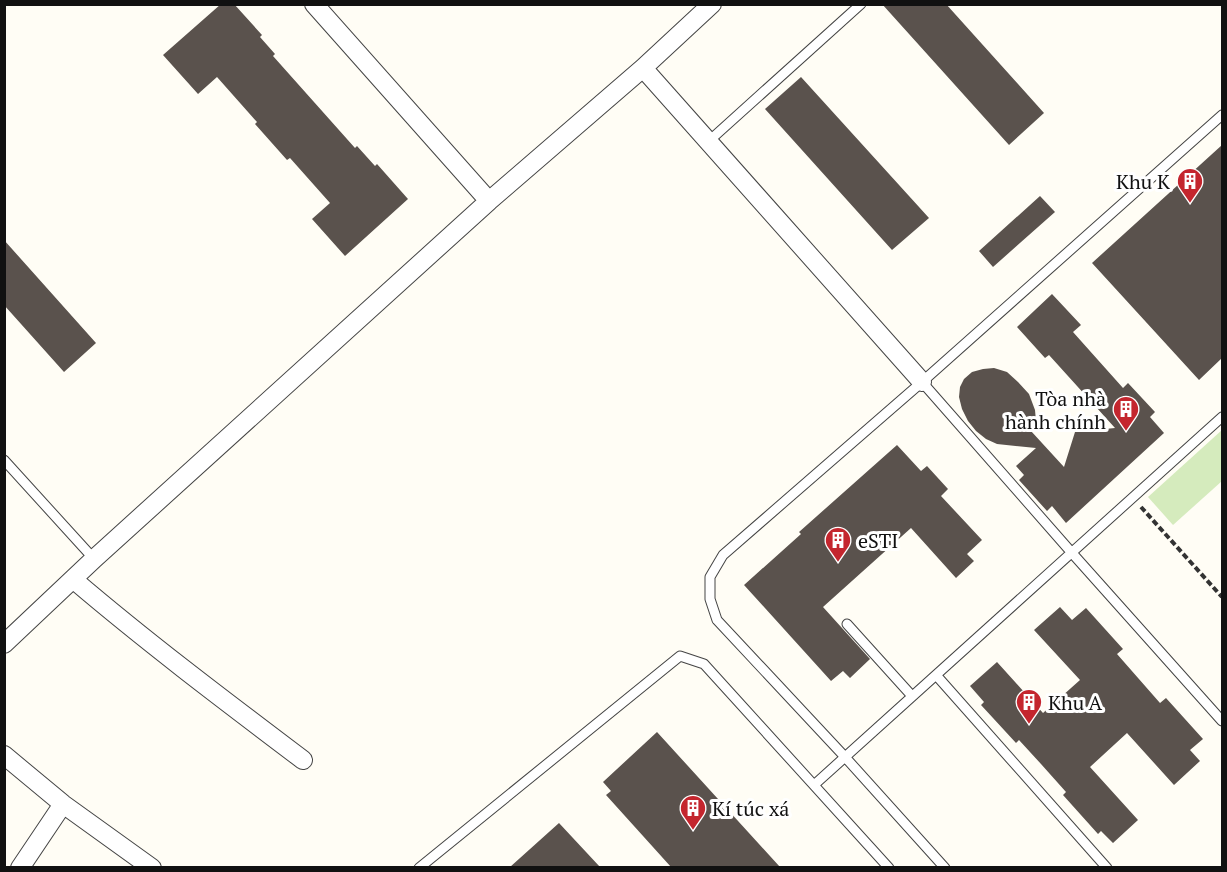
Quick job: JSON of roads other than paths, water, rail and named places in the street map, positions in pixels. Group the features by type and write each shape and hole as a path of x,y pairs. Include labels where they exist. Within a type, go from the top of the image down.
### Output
{"street":[{"path":"314,4 489,201"},
{"path":"4,644 489,201 643,68 712,4"},
{"path":"643,68 922,382"},
{"path":"74,580 195,679 303,760"},
{"path":"4,755 63,804 152,867"},
{"path":"20,867 63,804"}],"lane":[{"path":"709,141 861,4"},
{"path":"945,867 717,620 710,599 710,577 723,555 922,382 1222,115"},
{"path":"922,382 1222,721"},
{"path":"814,785 1222,417"},
{"path":"4,460 94,560"},
{"path":"847,624 912,696"},
{"path":"419,867 680,656 704,664 889,867"},
{"path":"936,675 1107,867"}],"place":[{"name":"Khu K","path":"1190,204"},
{"name":"Tòa nhà hành chính","path":"1126,432"},
{"name":"eSTI","path":"838,563"},
{"name":"Khu A","path":"1029,725"},
{"name":"Kí túc xá","path":"693,831"}]}
